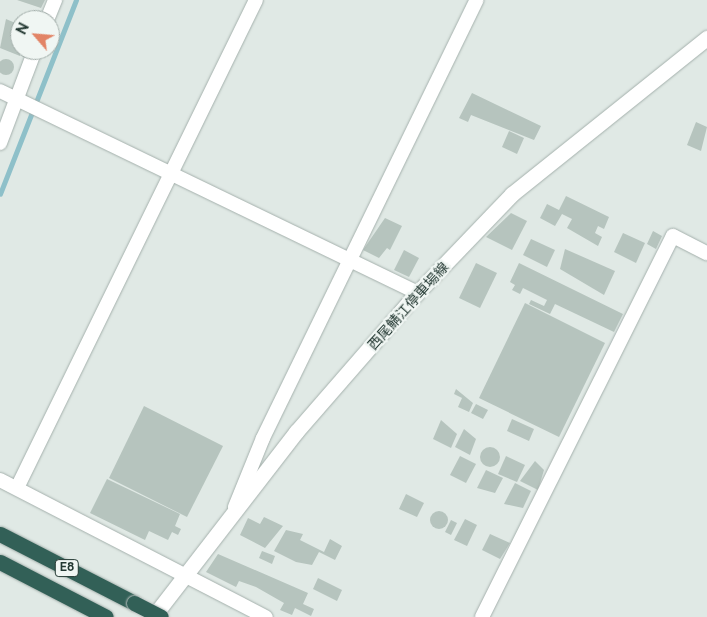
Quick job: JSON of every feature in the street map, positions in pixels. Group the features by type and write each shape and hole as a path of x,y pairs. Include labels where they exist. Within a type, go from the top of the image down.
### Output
{"highway":[{"name":"E8","path":"0,534 162,617"},
{"name":"E8","path":"0,562 106,617"}],"main road":[{"name":"西尾鯖江停車場線","path":"152,617 227,526 296,432 417,293 512,194 707,38"}],"street":[{"path":"17,488 172,175 256,0"},
{"path":"227,526 264,438 477,0"},
{"path":"0,143 31,60"},
{"path":"0,92 417,293"},
{"path":"482,617 673,236 707,253"},
{"path":"0,480 266,617"}],"building":[{"path":"17,0 45,0 41,8"},
{"path":"6,19 10,21 10,52 0,48"},
{"path":"3,59 9,59 14,64 14,70 9,75 3,75 -2,70 -2,64"},
{"path":"472,93 541,126 534,140 471,115 468,122 459,118"},
{"path":"696,122 707,127 701,151 687,145"},
{"path":"509,131 524,138 517,154 502,147"},
{"path":"566,196 609,217 604,229 598,226 595,233 602,237 598,246 567,228 572,219 562,214 555,226 540,218 547,204 559,210"},
{"path":"511,213 527,221 512,250 486,237"},
{"path":"385,218 402,226 390,250 387,248 379,258 363,250"},
{"path":"653,231 662,236 656,249 647,244"},
{"path":"623,233 645,243 636,263 614,252"},
{"path":"531,239 555,250 547,267 523,255"},
{"path":"565,249 615,271 604,295 560,269"},
{"path":"404,250 419,258 409,277 394,270"},
{"path":"476,263 497,273 480,308 459,298"},
{"path":"519,263 623,314 614,332 555,304 550,314 529,304 531,300 544,306 547,300 523,288 520,294 512,290 515,285 510,282"},
{"path":"525,303 605,343 559,437 479,398"},
{"path":"456,389 473,403 469,412 458,407 462,398 454,394"},
{"path":"476,404 488,410 483,419 471,413"},
{"path":"144,406 223,446 187,517 109,478"},
{"path":"512,419 534,429 529,441 507,431"},
{"path":"441,420 457,434 451,448 433,439"},
{"path":"464,429 476,439 470,455 455,447"},
{"path":"490,447 497,450 500,457 497,464 490,467 483,464 480,457 483,450"},
{"path":"460,456 476,464 466,483 450,475"},
{"path":"506,456 525,465 517,482 498,474"},
{"path":"535,461 544,470 538,490 520,481"},
{"path":"486,470 503,478 495,493 477,488"},
{"path":"107,479 180,514 175,526 181,529 178,535 172,532 168,540 149,531 145,540 90,513"},
{"path":"515,483 531,491 523,508 504,504"},
{"path":"406,494 424,503 417,517 399,509"},
{"path":"439,511 445,514 448,520 445,526 439,529 433,526 430,520 433,514"},
{"path":"264,517 283,526 265,548 240,535 248,518 260,524"},
{"path":"465,519 477,525 467,546 454,540"},
{"path":"451,520 457,523 451,535 445,532"},
{"path":"286,530 303,534 300,540 324,552 330,539 342,546 335,560 319,552 312,565 296,562 274,551"},
{"path":"490,534 510,543 500,559 482,550"},
{"path":"262,551 275,556 272,564 259,558"},
{"path":"218,554 308,593 303,604 314,609 311,616 295,608 292,615 280,610 284,603 256,587 239,581 236,587 206,572"},
{"path":"318,578 342,590 337,601 313,589"}],"waterway":[{"path":"0,194 76,0"}]}
